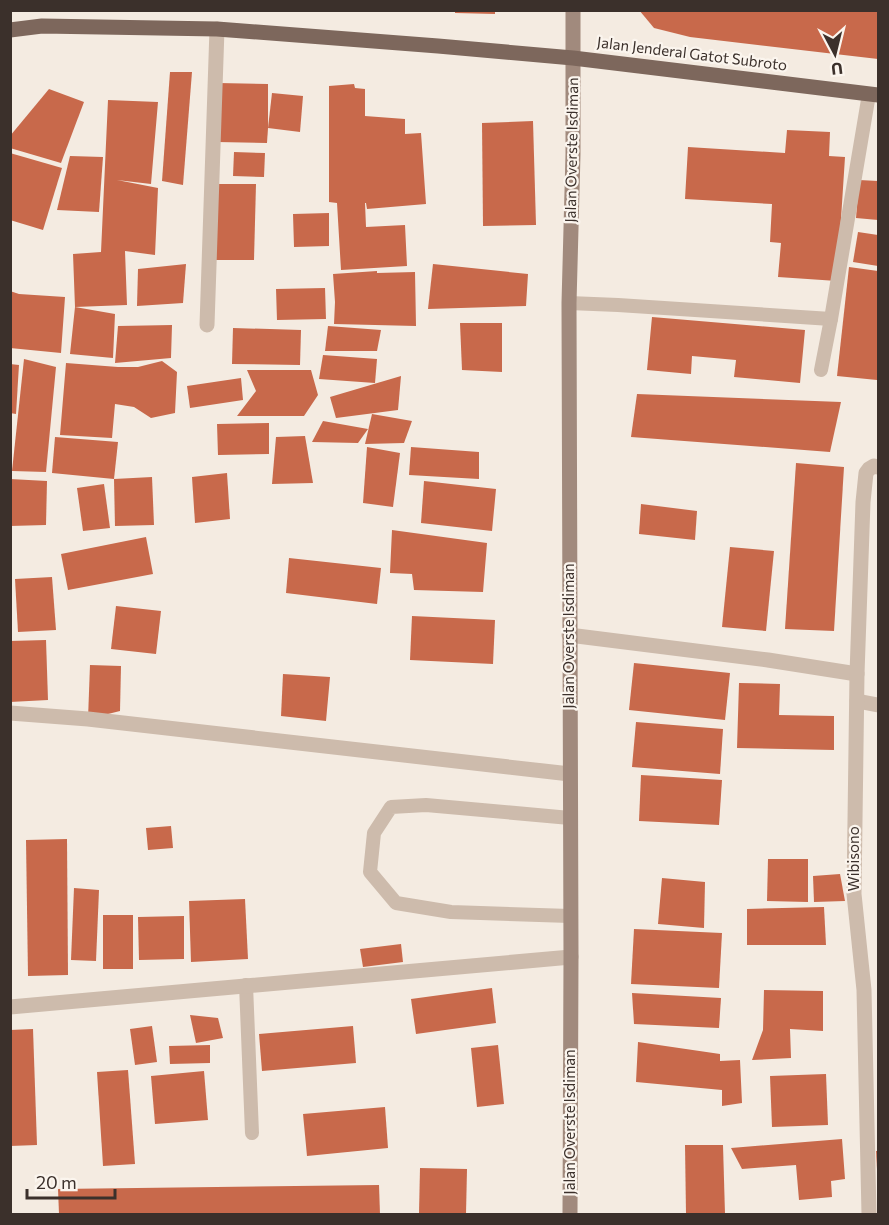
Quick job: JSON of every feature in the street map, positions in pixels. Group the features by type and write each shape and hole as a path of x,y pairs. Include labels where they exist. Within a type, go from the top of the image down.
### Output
{"main road":[{"name":"Jalan Overste Isdiman","path":"570,1215 569,303 573,154 573,10"},
{"name":"Jalan Jenderal Gatot Subroto","path":"10,30 42,26 217,29 573,58 874,94"}],"street":[{"path":"207,326 217,29"},
{"name":"Wibisono","path":"869,1215 864,990 854,894 856,701 863,502 866,473 874,466 879,467"},
{"path":"569,635 768,660 857,674"},
{"path":"856,701 879,705"},
{"path":"10,713 88,719 570,774"},
{"path":"10,1007 571,957"}],"lane":[{"path":"821,370 874,94"},
{"path":"569,303 831,319"},
{"path":"570,818 426,805 392,807 374,833 370,872 396,903 451,912 570,916"},
{"path":"246,985 252,1133"}],"building":[{"path":"455,10 495,10 495,14 455,13"},
{"path":"639,10 878,10 878,59 690,37 654,28"},
{"path":"170,72 192,72 183,185 162,181"},
{"path":"218,83 268,84 267,143 217,142"},
{"path":"354,84 355,88 365,89 365,116 405,119 405,134 421,133 426,204 367,209 365,203 366,227 405,225 407,266 341,270 337,203 329,202 329,86"},
{"path":"49,89 84,102 61,163 10,148 10,136"},
{"path":"272,93 303,96 300,132 268,128"},
{"path":"108,100 158,102 151,184 117,180 158,188 155,255 125,251 127,305 75,307 73,254 101,252"},
{"path":"533,121 536,225 483,226 482,123"},
{"path":"787,130 830,132 829,156 845,157 837,281 778,277 781,243 770,242 772,204 685,199 688,147 785,153"},
{"path":"234,152 265,153 264,177 233,176"},
{"path":"10,153 62,168 43,230 10,220"},
{"path":"70,156 103,157 99,212 57,210"},
{"path":"859,180 878,181 878,220 856,218"},
{"path":"216,184 256,184 254,260 214,260"},
{"path":"329,213 329,246 294,247 293,214"},
{"path":"858,232 878,235 878,266 853,262"},
{"path":"186,264 183,303 137,306 138,269"},
{"path":"433,264 528,274 526,306 428,309"},
{"path":"849,267 878,271 877,380 837,376"},
{"path":"377,271 377,273 415,272 416,326 334,324 333,274"},
{"path":"325,288 326,319 277,320 276,289"},
{"path":"10,291 19,294 65,297 61,353 10,348"},
{"path":"75,307 115,314 113,358 70,354"},
{"path":"652,317 805,330 800,383 734,377 736,360 692,356 691,374 647,370"},
{"path":"460,323 502,323 502,372 462,370"},
{"path":"172,325 171,358 115,363 118,326"},
{"path":"328,326 381,330 377,351 325,351"},
{"path":"233,328 301,330 300,365 232,364"},
{"path":"323,355 377,359 375,383 319,379"},
{"path":"24,359 56,367 46,472 12,471"},
{"path":"162,361 177,372 175,413 151,418 134,407 115,404 112,438 60,435 66,363 138,367"},
{"path":"10,364 19,365 16,414 10,413"},
{"path":"247,370 311,370 318,395 304,416 237,416 256,391"},
{"path":"401,376 398,410 336,418 330,397"},
{"path":"241,378 243,400 190,408 187,386"},
{"path":"637,394 841,402 830,452 631,437"},
{"path":"372,414 412,421 404,443 365,444"},
{"path":"323,421 368,429 358,443 312,442"},
{"path":"269,423 269,454 218,455 217,424"},
{"path":"305,436 313,483 272,484 276,437"},
{"path":"55,437 118,442 114,479 52,473"},
{"path":"367,447 400,453 393,507 363,503"},
{"path":"411,447 479,452 479,479 409,475"},
{"path":"796,463 844,467 834,631 785,629"},
{"path":"227,473 230,519 195,523 192,477"},
{"path":"152,477 154,525 115,526 114,479"},
{"path":"10,479 47,481 46,525 10,526"},
{"path":"424,481 496,489 492,531 421,523"},
{"path":"104,484 110,528 83,531 77,488"},
{"path":"641,504 697,511 695,540 639,534"},
{"path":"392,530 487,543 483,592 414,590 412,574 390,573"},
{"path":"146,537 153,574 68,590 61,554"},
{"path":"730,547 774,551 766,631 722,627"},
{"path":"289,558 381,568 377,604 286,593"},
{"path":"52,577 56,630 18,632 15,579"},
{"path":"116,606 161,611 156,654 111,649"},
{"path":"412,616 495,620 493,664 410,660"},
{"path":"46,640 48,700 10,702 10,641"},
{"path":"634,663 730,673 725,720 629,710"},
{"path":"90,665 121,666 120,711 88,719"},
{"path":"283,674 330,677 326,721 281,716"},
{"path":"739,683 780,684 779,715 834,716 834,750 737,748"},
{"path":"636,722 723,729 720,774 632,767"},
{"path":"641,775 722,780 719,825 639,821"},
{"path":"171,826 173,848 148,850 146,828"},
{"path":"67,839 68,975 28,976 26,840"},
{"path":"768,859 808,859 808,902 767,901"},
{"path":"840,874 845,901 814,902 813,876"},
{"path":"662,878 705,882 704,928 658,924"},
{"path":"74,888 99,890 96,961 71,960"},
{"path":"245,899 248,959 191,962 189,901"},
{"path":"824,907 826,945 747,945 747,909"},
{"path":"103,915 133,915 133,969 103,969"},
{"path":"184,916 184,959 139,960 138,917"},
{"path":"634,929 722,933 719,988 631,984"},
{"path":"401,944 403,962 363,967 360,949"},
{"path":"492,988 496,1023 416,1034 411,999"},
{"path":"764,990 823,991 823,1031 790,1029 791,1058 752,1060 763,1030"},
{"path":"632,993 721,998 719,1028 634,1024"},
{"path":"190,1015 218,1018 223,1038 196,1043"},
{"path":"152,1026 157,1062 135,1065 130,1029"},
{"path":"353,1026 356,1063 262,1071 259,1034"},
{"path":"33,1029 37,1145 10,1146 10,1030"},
{"path":"638,1042 720,1054 720,1061 740,1060 742,1103 722,1106 722,1090 636,1082"},
{"path":"210,1045 210,1063 170,1064 169,1046"},
{"path":"498,1045 504,1104 477,1107 471,1048"},
{"path":"128,1070 135,1164 103,1166 97,1072"},
{"path":"204,1071 208,1120 155,1124 151,1076"},
{"path":"826,1074 828,1125 772,1127 770,1076"},
{"path":"385,1107 388,1148 307,1156 303,1114"},
{"path":"842,1139 845,1179 831,1181 832,1197 799,1200 796,1165 742,1169 731,1148"},
{"path":"685,1145 723,1145 725,1214 686,1214"},
{"path":"876,1151 878,1151 878,1169 877,1169"},
{"path":"420,1168 467,1169 466,1214 419,1214"},
{"path":"379,1185 380,1214 59,1214 58,1189"}]}
